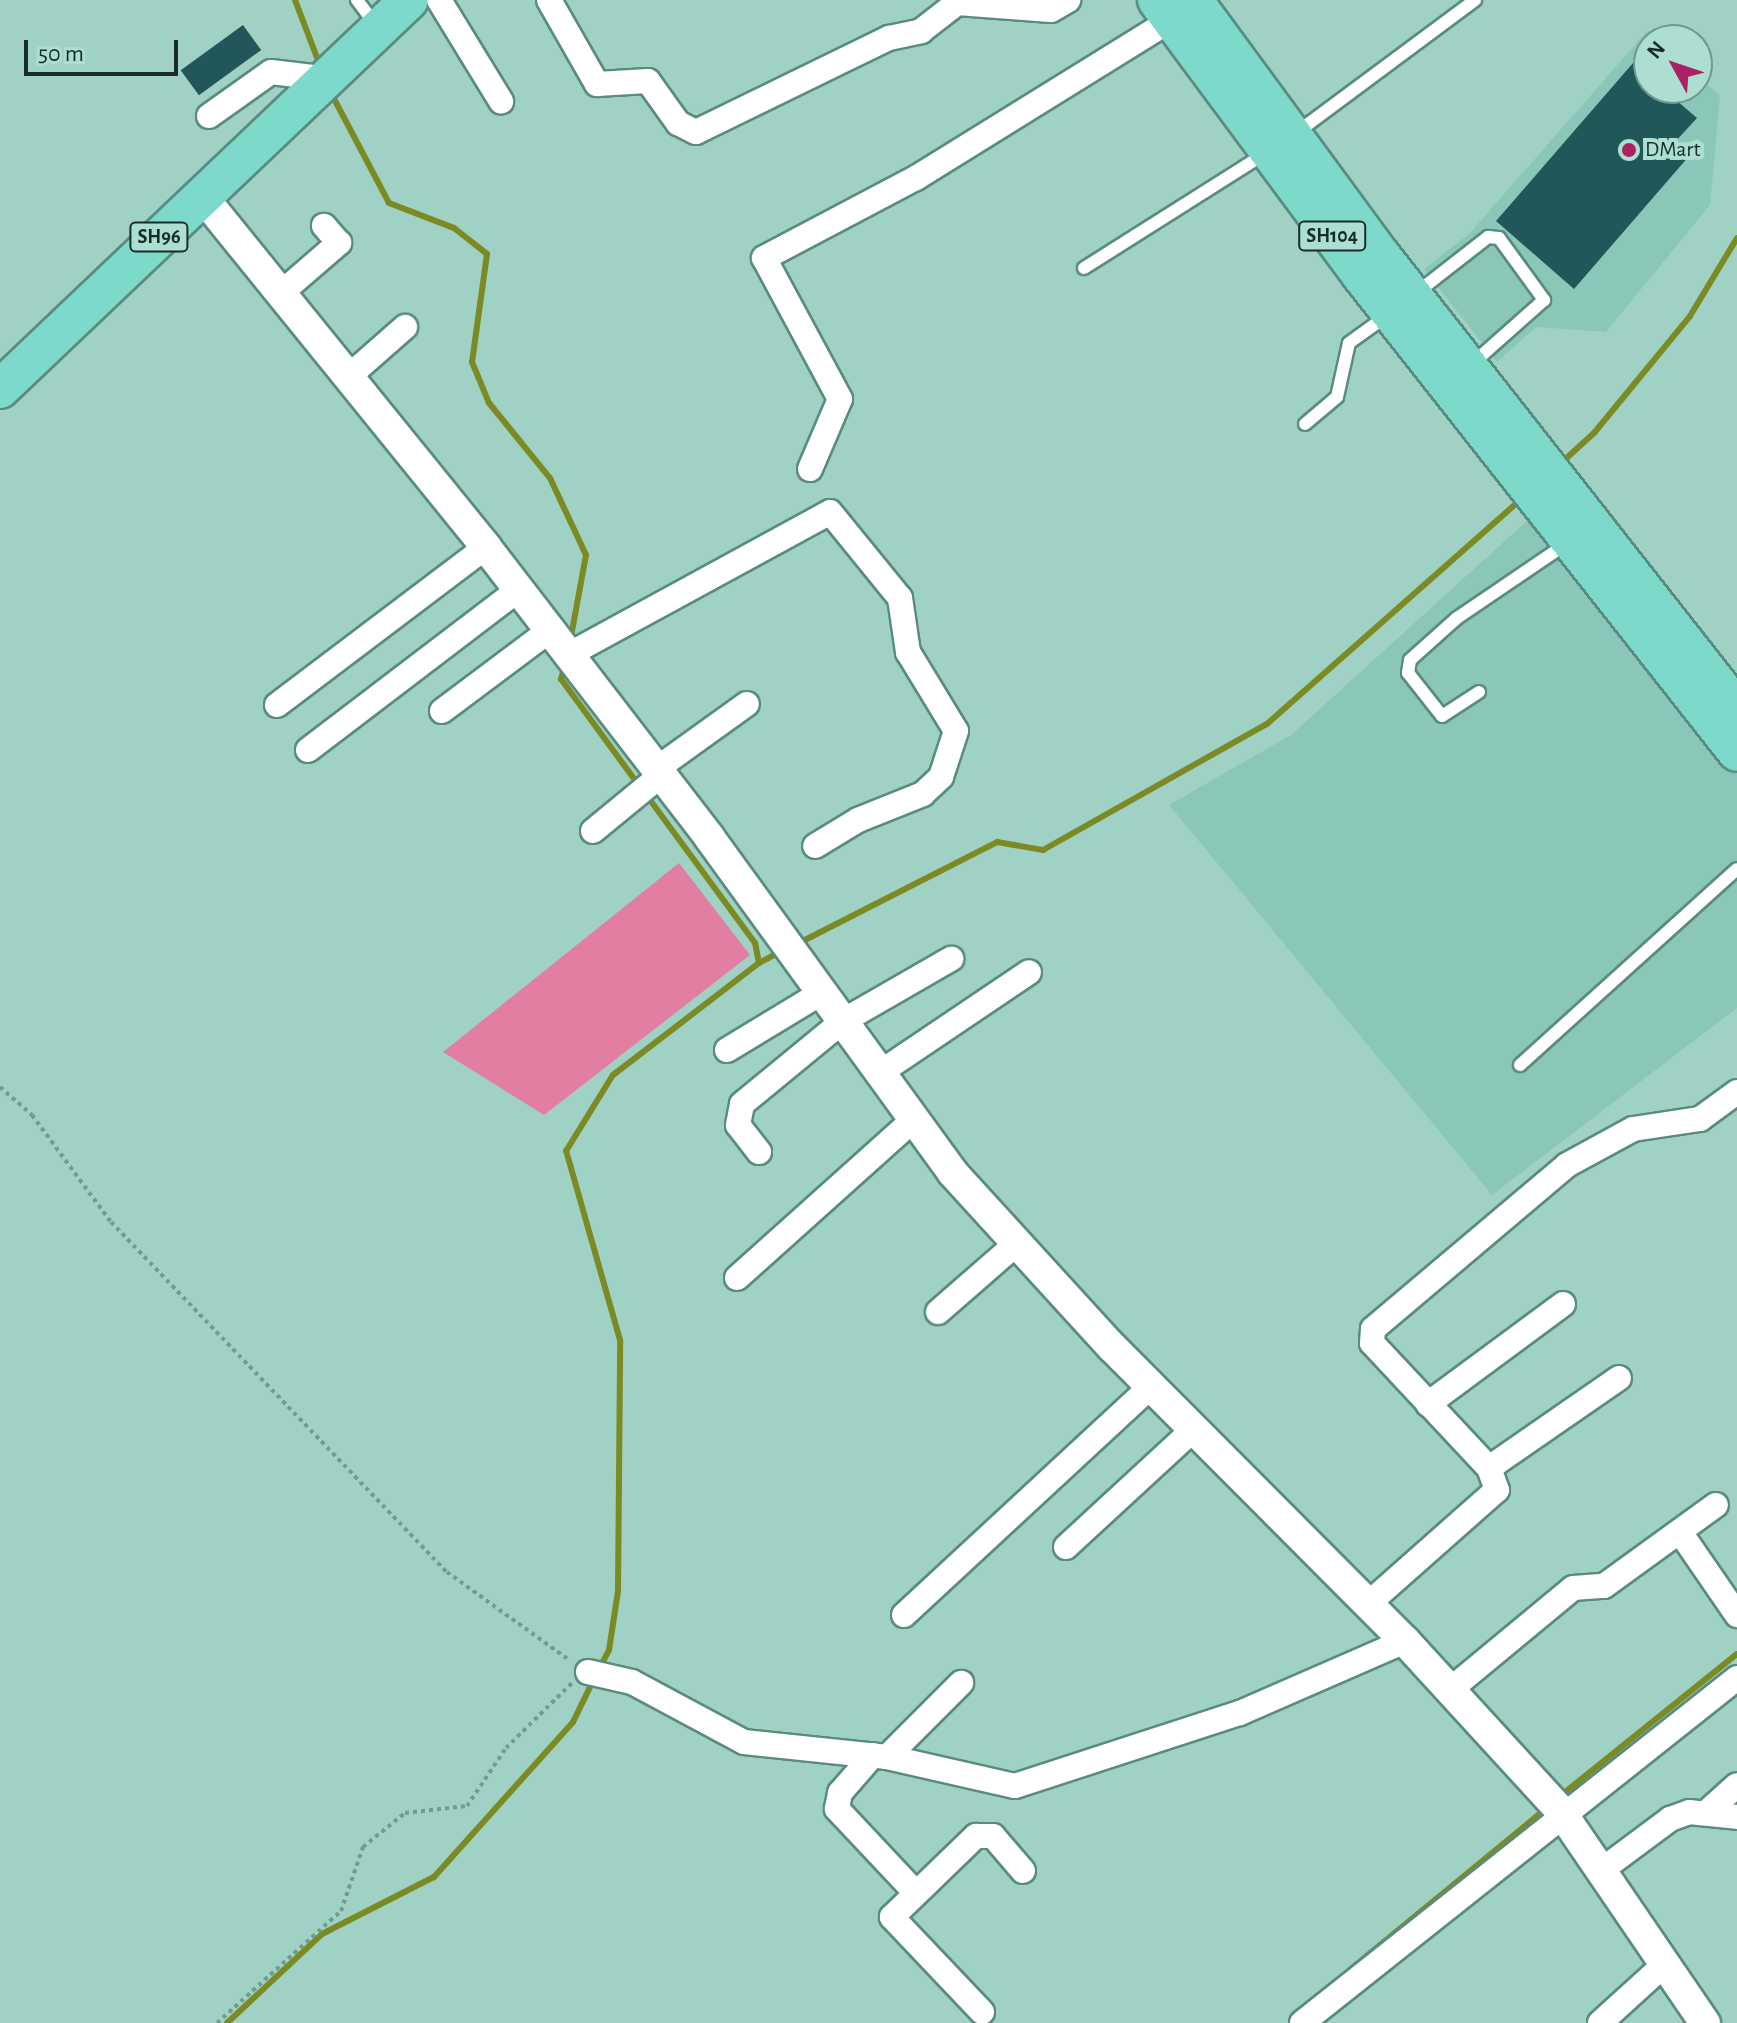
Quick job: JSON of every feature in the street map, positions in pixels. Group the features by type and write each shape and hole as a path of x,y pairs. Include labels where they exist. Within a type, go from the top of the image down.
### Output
{"main road":[{"name":"SH96","path":"0,389 202,196 326,83 368,15 409,0"},
{"name":"SH104","path":"1184,5 1280,144 1522,460 1573,523 1737,709"},
{"name":"SH104","path":"1401,304 1468,367 1522,460"},
{"name":"SH104","path":"1573,523 1737,752"}],"street":[{"path":"439,0 501,101"},
{"path":"549,0 597,84 648,81 678,123 696,132 889,38 921,31 957,3 1051,10 1068,0"},
{"path":"810,469 840,399 764,258 916,178 1184,5"},
{"path":"209,116 271,72 326,83"},
{"path":"202,196 486,547 789,948 913,1120 1017,1243 1151,1386 1405,1641 1556,1805 1603,1869 1705,2023"},
{"path":"281,293 339,243 324,226"},
{"path":"348,377 405,327"},
{"path":"442,711 560,645 830,512 900,598 908,652 956,731 941,777 923,794 858,820 815,846"},
{"path":"277,705 486,547"},
{"path":"308,750 518,590"},
{"path":"593,831 658,773 747,704"},
{"path":"759,1152 738,1125 742,1104 843,1021 951,959"},
{"path":"878,1074 1029,972"},
{"path":"727,1050 821,993"},
{"path":"1368,1604 1497,1490 1489,1468 1372,1343 1373,1329 1567,1165 1633,1129 1700,1119 1737,1092"},
{"path":"737,1278 913,1120"},
{"path":"938,1312 1017,1243"},
{"path":"1428,1404 1563,1304"},
{"path":"1489,1468 1619,1378"},
{"path":"904,1615 1151,1386"},
{"path":"1066,1547 1195,1428"},
{"path":"1451,1689 1573,1588 1604,1586 1716,1505"},
{"path":"1680,1532 1737,1615"},
{"path":"588,1672 632,1682 744,1742 880,1756 1015,1786 1240,1713 1405,1641"},
{"path":"1302,2023 1556,1805 1737,1678"},
{"path":"914,1891 837,1809 840,1793 961,1683"},
{"path":"1707,1812 1737,1785"},
{"path":"1603,1869 1670,1819 1707,1812 1737,1817"},
{"path":"982,2012 892,1923 895,1910 984,1834 1023,1871"},
{"path":"1600,2023 1664,1965"}],"lane":[{"path":"1084,268 1280,144 1475,0"},
{"path":"1305,424 1337,397 1349,343 1488,237 1499,238 1544,300 1468,367"},
{"path":"1479,692 1442,716 1408,673 1410,660 1573,523"},
{"path":"1520,1065 1737,869"}],"path":[{"path":"0,1087 32,1115 111,1222 447,1572 588,1672 552,1696 467,1806 405,1813 363,1847 341,1911 217,2023"}],"shaded area":[{"name":"DMart","path":"1633,47 1633,104 1713,104 1713,90 1720,96 1710,205 1606,332 1536,327 1497,362 1424,269 1469,234"},
{"path":"1530,518 1737,774 1737,1008 1492,1195 1169,805 1291,735"},
{"path":"679,863 750,955 544,1115 443,1052"}],"building":[{"path":"243,25 261,50 199,95 181,70"},
{"path":"1633,63 1633,104 1681,104 1697,118 1675,142 1690,155 1574,289 1496,221"}],"waterway":[{"path":"295,0 321,68"},
{"path":"331,93 389,203 454,228 487,254 472,362 489,403 550,478 586,555 570,642"},
{"path":"1560,464 1594,433 1690,316 1737,238"},
{"path":"797,944 997,842 1043,850 1267,724 1522,498"},
{"path":"565,665 561,679 640,787"},
{"path":"599,1669 609,1650 618,1591 620,1340 566,1151 613,1075 759,963 755,943 647,796"},
{"path":"759,963 780,952"},
{"path":"1559,1797 1737,1654"},
{"path":"227,2023 322,1934 434,1877 573,1722 594,1679"},
{"path":"1352,1968 1548,1807"}],"place":[{"name":"DMart","path":"1629,150"}]}
